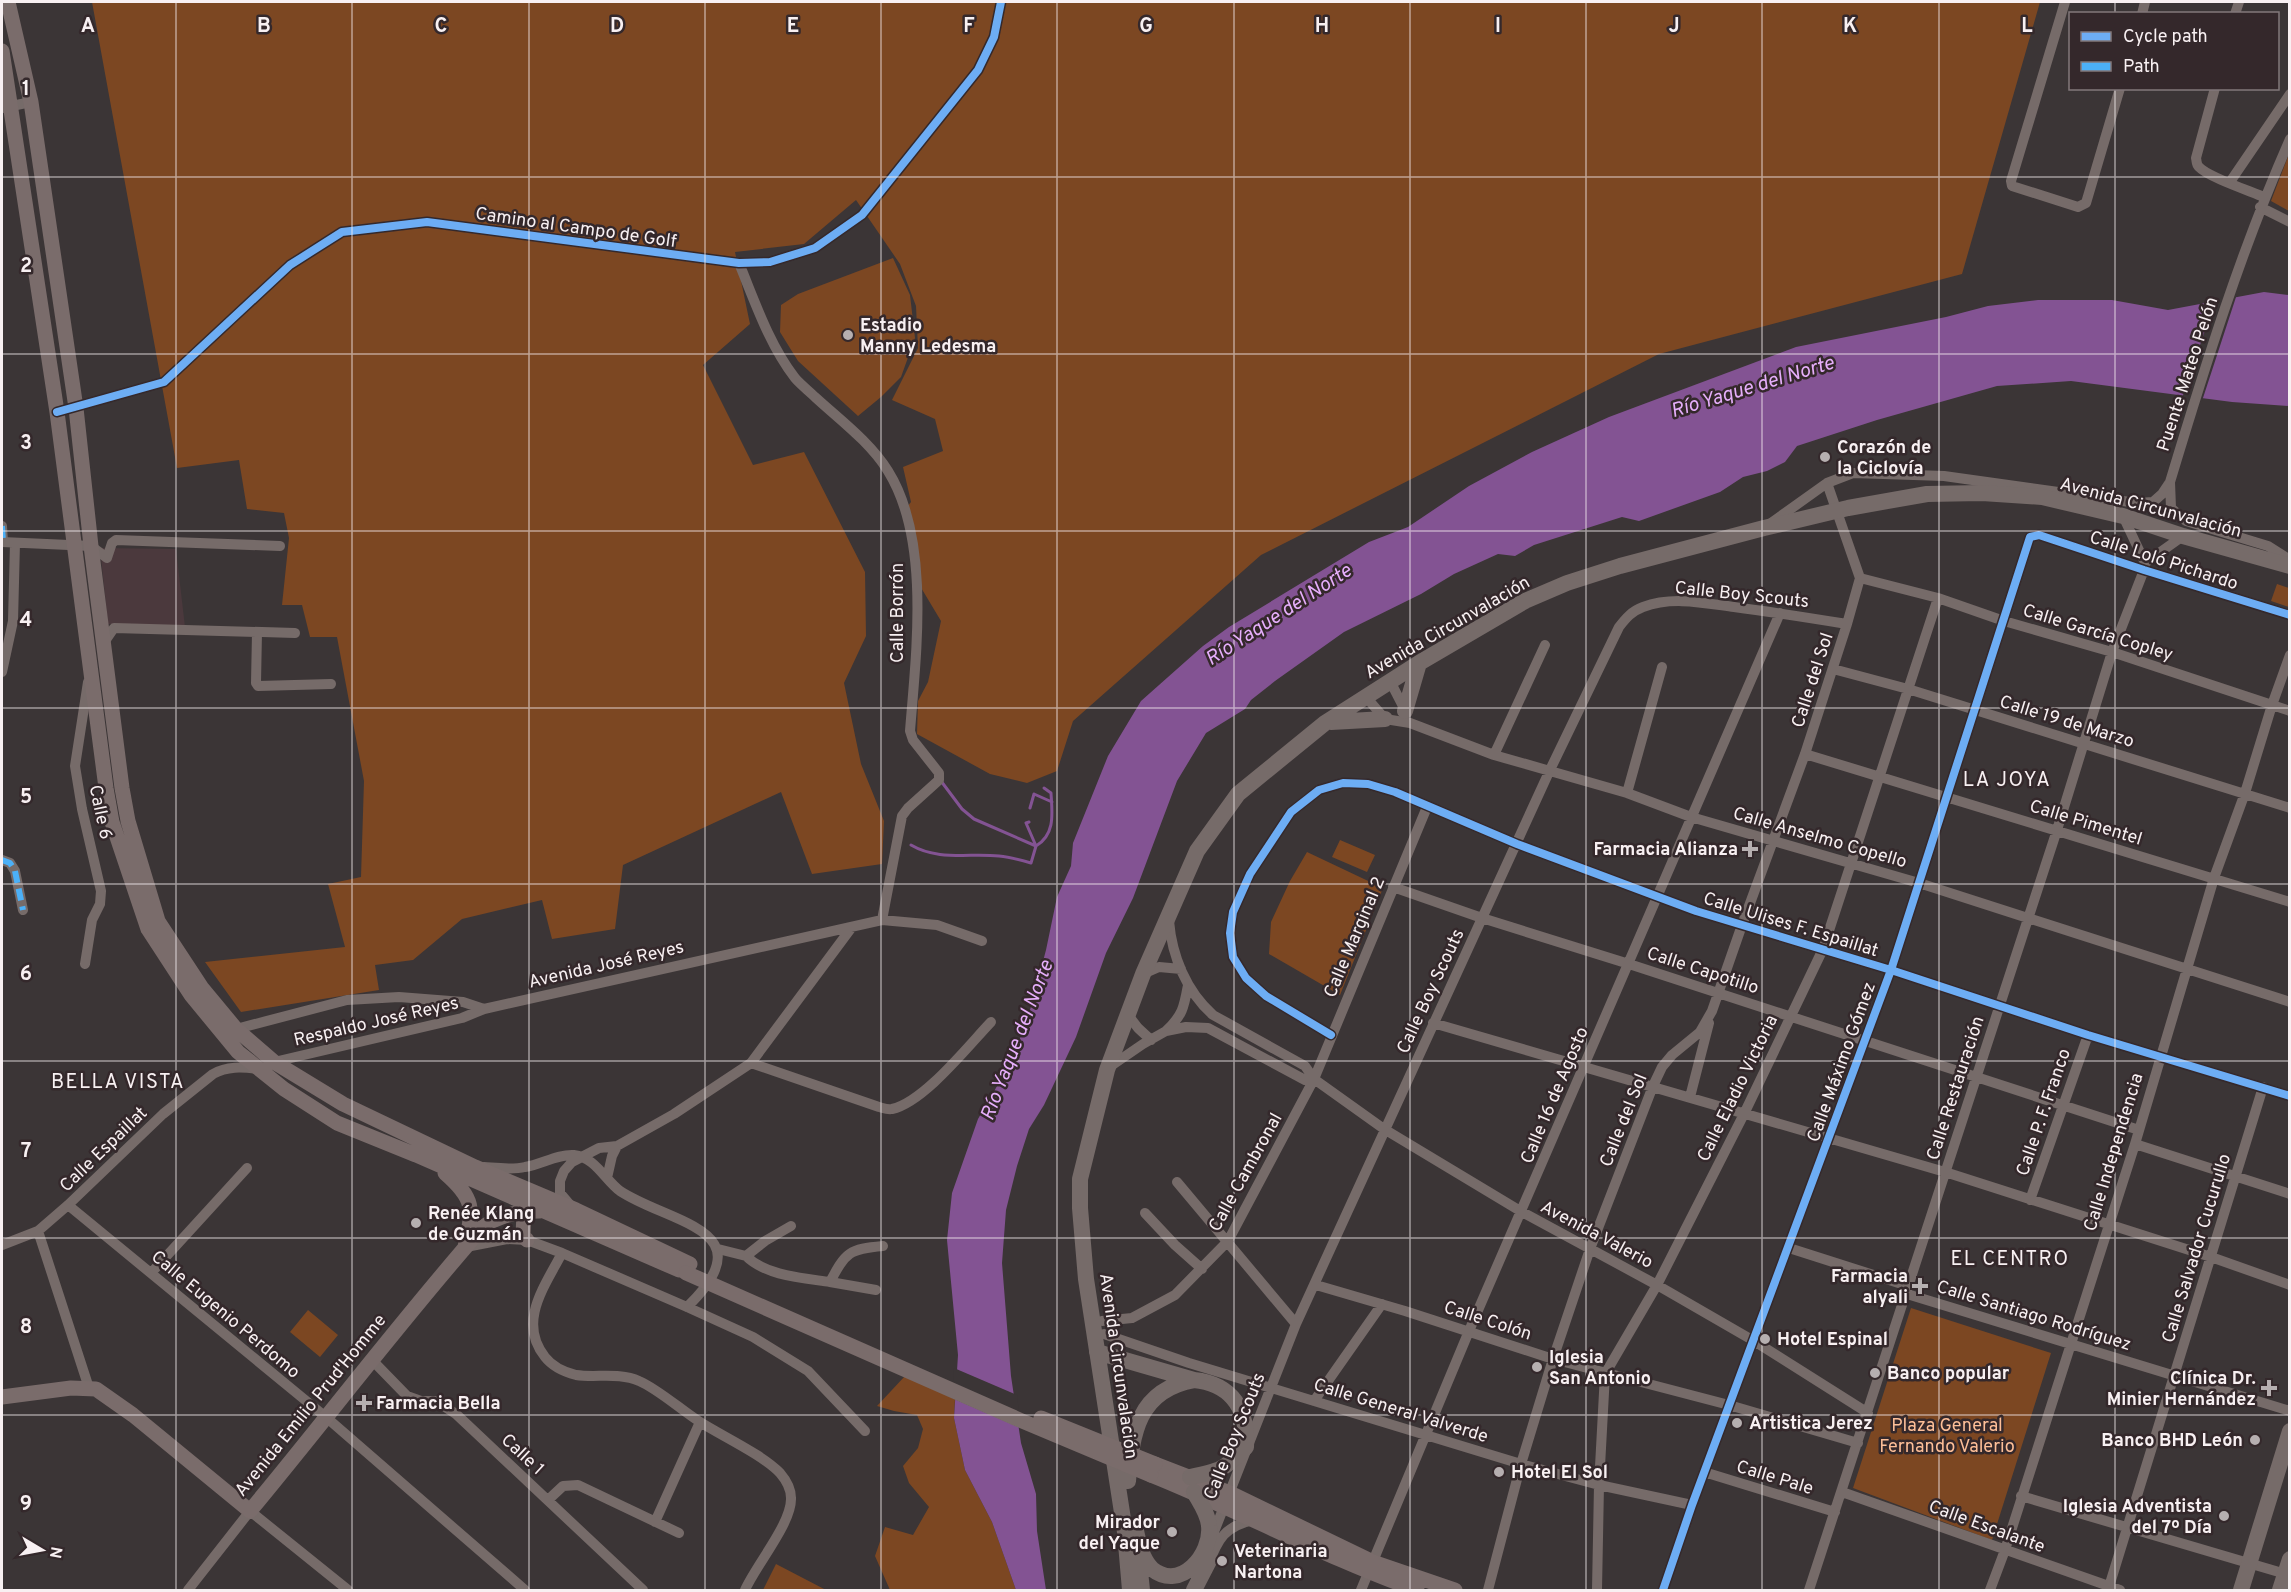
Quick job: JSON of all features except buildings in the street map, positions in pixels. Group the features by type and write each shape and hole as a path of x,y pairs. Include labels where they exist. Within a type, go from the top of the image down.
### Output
{"main road":[{"path":"8,2 31,102 76,408 91,664 112,822 148,929 198,1004 226,1039 258,1069 284,1089 337,1123 1026,1412 1153,1469 1227,1499 1417,1590"},
{"path":"2,51 6,107 57,412 103,644 128,821 158,921 202,988 236,1029 274,1062 343,1104 475,1167 576,1210 688,1269"},
{"name":"Avenida Circunvalación","path":"1142,1590 1128,1481 1086,1279 1080,1179 1107,1070 1168,913 1197,851 1238,794 1324,723 1419,663 1525,601 1620,566 1764,528 1836,512 1927,494 1966,493 2042,497 2123,516 2183,536 2289,566"},
{"path":"1408,717 1419,663"},
{"path":"1324,723 1356,719 1385,719"},
{"name":"Avenida Circunvalación","path":"1089,1147 1087,1207 1094,1277 1103,1327 1102,1353 1125,1532 1130,1590"},
{"path":"416,1155 444,1173 465,1192 471,1206 465,1247"},
{"name":"Avenida Emilio Prud'Homme","path":"250,1511 465,1247 493,1220 543,1210"},
{"path":"524,1212 523,1236 527,1240"},
{"path":"1102,1353 1217,1385 1226,1391 1241,1410 1245,1422 1246,1447 1224,1468 1192,1485"},
{"path":"1128,1481 1131,1443 1139,1418 1160,1393 1180,1383 1194,1380"},
{"path":"2,1397 96,1389 133,1415 250,1511"},
{"path":"2241,1590 2289,1431"},
{"path":"1192,1485 1207,1516 1209,1536 1208,1555 1194,1590"},
{"path":"1227,1499 1255,1520 1371,1568 1455,1590"},
{"path":"1135,1527 1145,1558 1154,1570 1161,1574 1179,1576 1186,1574 1208,1555"},
{"path":"2280,1590 2288,1569"}],"street":[{"name":"Camino al Campo de Golf","path":"57,412 164,382 290,265 342,231 427,222 739,263 770,262 815,248 862,215 978,70 994,37 1001,2"},
{"path":"2065,2 2011,181 2012,186 2078,207 2086,203 2119,90"},
{"path":"2214,90 2196,158 2200,168 2230,182 2289,222"},
{"path":"2230,182 2289,94"},
{"path":"6,107 31,102"},
{"name":"Puente Mateo Pelón","path":"2170,482 2201,376 2262,202 2289,139"},
{"name":"Calle Borrón","path":"739,263 773,342 796,379 868,445 881,460 896,486 906,513 913,548 918,631 910,731 913,740 940,776 939,780 902,816 882,920"},
{"path":"1764,528 1827,483 1853,473 1944,476 2137,503 2153,502 2170,482"},
{"path":"2170,482 2171,508 2186,521 2268,546 2289,560"},
{"path":"1827,483 1860,578"},
{"path":"2123,516 2144,566 2183,536"},
{"path":"2,526 2,542 83,545 107,558 112,543 116,540 280,546"},
{"name":"Calle Loló Pichardo","path":"2031,537 2039,535 2144,566 2289,615"},
{"name":"Calle Máximo Gómez","path":"1663,1590 1692,1504 1891,970 2031,537"},
{"path":"2,672 14,621 15,543"},
{"name":"Calle Restauración","path":"1809,1590 2057,830 2112,651 2144,566"},
{"name":"Calle García Copley","path":"1860,578 1938,598 2004,621 2112,651 2289,711"},
{"name":"Calle del Sol","path":"1488,1590 1521,1464 1590,1249 1662,1067 1672,1055 1700,1032 1720,993 1742,924 1805,754 1860,578"},
{"name":"Calle Eladio Victoria","path":"1597,1590 1599,1485 1605,1374 1657,1285 1744,1114 1823,949 1938,598"},
{"name":"Calle Boy Scouts","path":"1198,1590 1246,1447 1296,1324 1316,1285 1384,1129 1549,772 1611,644 1629,615 1643,607 1663,602 1684,601 1847,624"},
{"name":"Calle 16 de Agosto","path":"1361,1590 1469,1331 1629,964 1655,897 1780,613"},
{"path":"103,644 114,628 294,633"},
{"path":"257,632 256,683 258,686 331,684"},
{"path":"1494,754 1545,645"},
{"name":"Calle Independencia","path":"1990,1590 2005,1550 2135,1144 2214,878 2245,793 2289,655"},
{"name":"Calle 6","path":"85,964 92,920 100,904 100,891 75,766 91,664"},
{"path":"1627,794 1662,667"},
{"name":"Calle 19 de Marzo","path":"1833,669 1908,689 2289,808"},
{"path":"1390,681 1408,717"},
{"path":"1366,697 1385,719"},
{"name":"Calle Anselmo Copello","path":"1385,719 1408,717 1494,754 1549,772 1627,794 1691,817 1919,883 2289,1002"},
{"name":"Calle Pimentel","path":"1805,754 2289,902"},
{"name":"Calle Ulises F. Espaillat","path":"1331,1035 1266,996 1246,978 1233,957 1230,933 1233,912 1250,874 1291,812 1318,790 1344,783 1368,784 1395,792 1517,844 1655,897 1891,970 2088,1035 2289,1096"},
{"name":"Calle Marginal 2","path":"1314,1079 1427,807"},
{"path":"2,860 10,863 15,871 23,910"},
{"name":"Calle Capotillo","path":"1393,887 1482,918 2139,1130"},
{"name":"Avenida Valerio","path":"1168,913 1171,942 1188,985 1201,1005 1213,1015 1305,1066 1314,1079 1384,1129 1522,1212 1657,1285 1754,1341 1868,1413"},
{"name":"Avenida José Reyes","path":"236,1029 347,1000 399,997 463,1002 484,1009 882,920 937,925 982,941"},
{"path":"576,1210 560,1193 560,1181 564,1171 572,1162 599,1148 617,1146 674,1114 751,1063 852,927"},
{"path":"1143,974 1159,967 1181,969"},
{"path":"1166,1031 1179,1020 1184,1009 1188,985"},
{"name":"Respaldo José Reyes","path":"274,1062 462,1018 484,1009"},
{"path":"1690,1097 1712,1011"},
{"path":"1128,1015 1151,1040"},
{"path":"751,1063 879,1107 891,1109 907,1103 928,1088 991,1022"},
{"path":"1433,1023 1945,1172 2211,1257 2289,1285"},
{"name":"Avenida Valerio","path":"1107,1070 1166,1031 1186,1027 1208,1028 1305,1080 1314,1079"},
{"name":"Calle P. F. Franco","path":"2030,1200 2088,1035"},
{"name":"Calle Espaillat","path":"2,1245 38,1230 68,1205 163,1114 213,1074 221,1069 258,1069"},
{"name":"Calle Cambronal","path":"1103,1327 1132,1318 1175,1295 1228,1241 1314,1079"},
{"name":"Calle Salvador Cucurullo","path":"2112,1589 2128,1527 2263,1087"},
{"path":"2135,1144 2289,1194"},
{"path":"607,1178 617,1146"},
{"path":"475,1167 524,1168 563,1156 582,1157 591,1162 619,1190 642,1203 698,1227 710,1236 718,1249 716,1265 704,1291 687,1307"},
{"path":"150,1273 246,1167"},
{"path":"1177,1182 1296,1324"},
{"name":"Calle Eugenio Perdomo","path":"68,1205 327,1418 525,1590"},
{"path":"1145,1213 1175,1245 1202,1269"},
{"path":"746,1256 765,1240 791,1226"},
{"path":"38,1230 88,1388"},
{"path":"465,1247 507,1239 527,1240 562,1253 753,1337 808,1371 865,1431"},
{"path":"831,1282 849,1253 861,1248 883,1246"},
{"name":"Calle Santiago Rodríguez","path":"1788,1248 1907,1290 2289,1411"},
{"path":"718,1249 746,1256 755,1265 765,1270 876,1290"},
{"path":"562,1253 533,1312 532,1330 535,1345 548,1361 563,1371 577,1375 616,1376 639,1380 700,1422 771,1465 788,1484 792,1495 788,1516 752,1574 745,1590"},
{"name":"Calle Colón","path":"1316,1285 1553,1359 1858,1443"},
{"path":"1314,1401 1382,1304"},
{"name":"Calle General Valverde","path":"1103,1327 1271,1389 1428,1434 1521,1464 1599,1485 1692,1504"},
{"name":"Calle 1","path":"372,1360 407,1396 422,1401 436,1401 456,1414 643,1590"},
{"path":"656,1522 700,1422"},
{"name":"Calle Pale","path":"1704,1472 1835,1512"},
{"path":"548,1500 562,1486 578,1485 679,1533"},
{"name":"Calle Escalante","path":"1842,1492 2112,1589"},
{"path":"2022,1496 2250,1564 2288,1569"},
{"path":"250,1511 348,1590"},
{"name":"Avenida Emilio Prud'Homme","path":"188,1590 250,1511"},
{"name":"Calle Boy Scouts","path":"1184,1590 1226,1531 1236,1524 1255,1520"}],"shaded area":[{"path":"100,548 176,549 185,627 108,624"}],"green space":[{"path":"92,2 2040,2 1962,274 1659,354 1261,555 1073,721 1057,771 1027,783 990,774 917,734 918,701 928,682 941,621 920,586 907,507 911,502 903,467 943,451 935,419 892,400 918,348 916,306 900,264 856,200 804,244 735,252 750,324 703,365 753,465 804,452 865,572 866,636 844,683 861,764 884,821 882,864 812,874 781,792 623,865 615,929 552,939 542,900 462,919 413,960 375,965 379,990 241,1012 205,962 345,947 328,884 361,877 364,781 337,637 310,637 302,605 282,605 289,538 284,513 247,509 239,460 177,468"},
{"path":"2289,154 2289,211 2271,201"},
{"name":"Estadio Manny Ledesma","path":"893,258 910,295 915,338 901,377 858,416 798,361 780,332 781,305 798,294"},
{"path":"2277,584 2289,588 2289,607 2271,601"},
{"path":"1340,840 1375,855 1367,872 1332,857"},
{"path":"1307,852 1383,888 1340,995 1269,954 1271,922 1290,881"},
{"name":"Plaza General Fernando Valerio","path":"1911,1308 2051,1353 1992,1540 1853,1488"},
{"path":"308,1310 338,1335 320,1357 290,1332"},
{"path":"905,1376 955,1399 954,1418 965,1470 992,1522 1016,1590 890,1590 875,1556 885,1527 913,1535 929,1507 909,1483 903,1466 918,1448 923,1429 917,1415 877,1406"},
{"path":"776,1564 826,1590 763,1590"}],"water":[{"name":"Río Yaque del Norte","path":"2264,292 2289,295 2289,406 2232,402 2071,381 1997,386 1877,420 1797,446 1785,462 1767,471 1743,477 1720,492 1639,521 1622,517 1534,545 1515,556 1498,554 1454,574 1421,594 1344,632 1275,681 1251,700 1245,709 1206,733 1177,781 1133,898 1106,953 1076,1037 1044,1105 1029,1129 1006,1210 1002,1263 1011,1376 1021,1443 1036,1494 1037,1531 1046,1590 1016,1590 992,1522 965,1470 954,1418 958,1355 947,1240 952,1193 978,1119 1004,1074 1026,1025 1057,897 1071,866 1073,843 1108,756 1141,701 1203,646 1229,627 1369,542 1408,527 1469,486 1532,452 1609,417 1796,347 1946,317 1988,306 2038,300 2112,300 2168,310"}],"pier":[{"path":"2237,294 2202,401 2182,398 2216,298"},
{"path":"954,1368 1017,1395 1021,1428 952,1398"}],"waterway":[{"path":"941,781 962,809 974,819 1036,846"},
{"path":"1036,846 1047,835 1051,822 1051,793 1044,788"},
{"path":"1030,808 1034,794 1052,802"},
{"path":"911,845 943,855 999,856 1031,863 1036,846 1026,823 1029,822"}],"marked path":[{"path":"2,526 3,542"},
{"path":"2,860 10,863 15,871 23,910"}],"cycle path":[{"path":"57,412 164,382 290,265 342,232 427,222 739,263 770,262 815,248 862,215 978,70 994,37 1001,2"},
{"path":"1663,1590 1692,1505 1891,970 2030,537 2039,535 2290,615"},
{"path":"1331,1035 1266,996 1246,978 1233,957 1230,933 1233,912 1250,874 1291,812 1319,790 1343,783 1368,784 1395,792 1517,844 1696,911 1891,970 2088,1035 2290,1096"}],"place":[{"name":"Estadio Manny Ledesma","path":"848,335"},
{"name":"Corazón de la Ciclovía","path":"1825,457"},
{"name":"Farmacia Alianza","path":"1750,849"},
{"name":"Renée Klang de Guzmán","path":"416,1223"},
{"name":"Farmacia alyali","path":"1920,1286"},
{"name":"Hotel Espinal","path":"1765,1339"},
{"name":"Iglesia San Antonio","path":"1537,1367"},
{"name":"Banco popular","path":"1875,1373"},
{"name":"Clínica Dr. Minier Hernández","path":"2269,1388"},
{"name":"Farmacia Bella","path":"364,1403"},
{"name":"Artistica Jerez","path":"1737,1423"},
{"name":"Banco BHD León","path":"2255,1440"},
{"name":"Hotel El Sol","path":"1499,1472"},
{"name":"Iglesia Adventista del 7º Día","path":"2224,1516"},
{"name":"Mirador del Yaque","path":"1172,1532"},
{"name":"Veterinaria Nartona","path":"1222,1561"}],"district":[{"name":"LA JOYA","path":"2007,779"},
{"name":"BELLA VISTA","path":"118,1081"},
{"name":"EL CENTRO","path":"2010,1258"}]}
